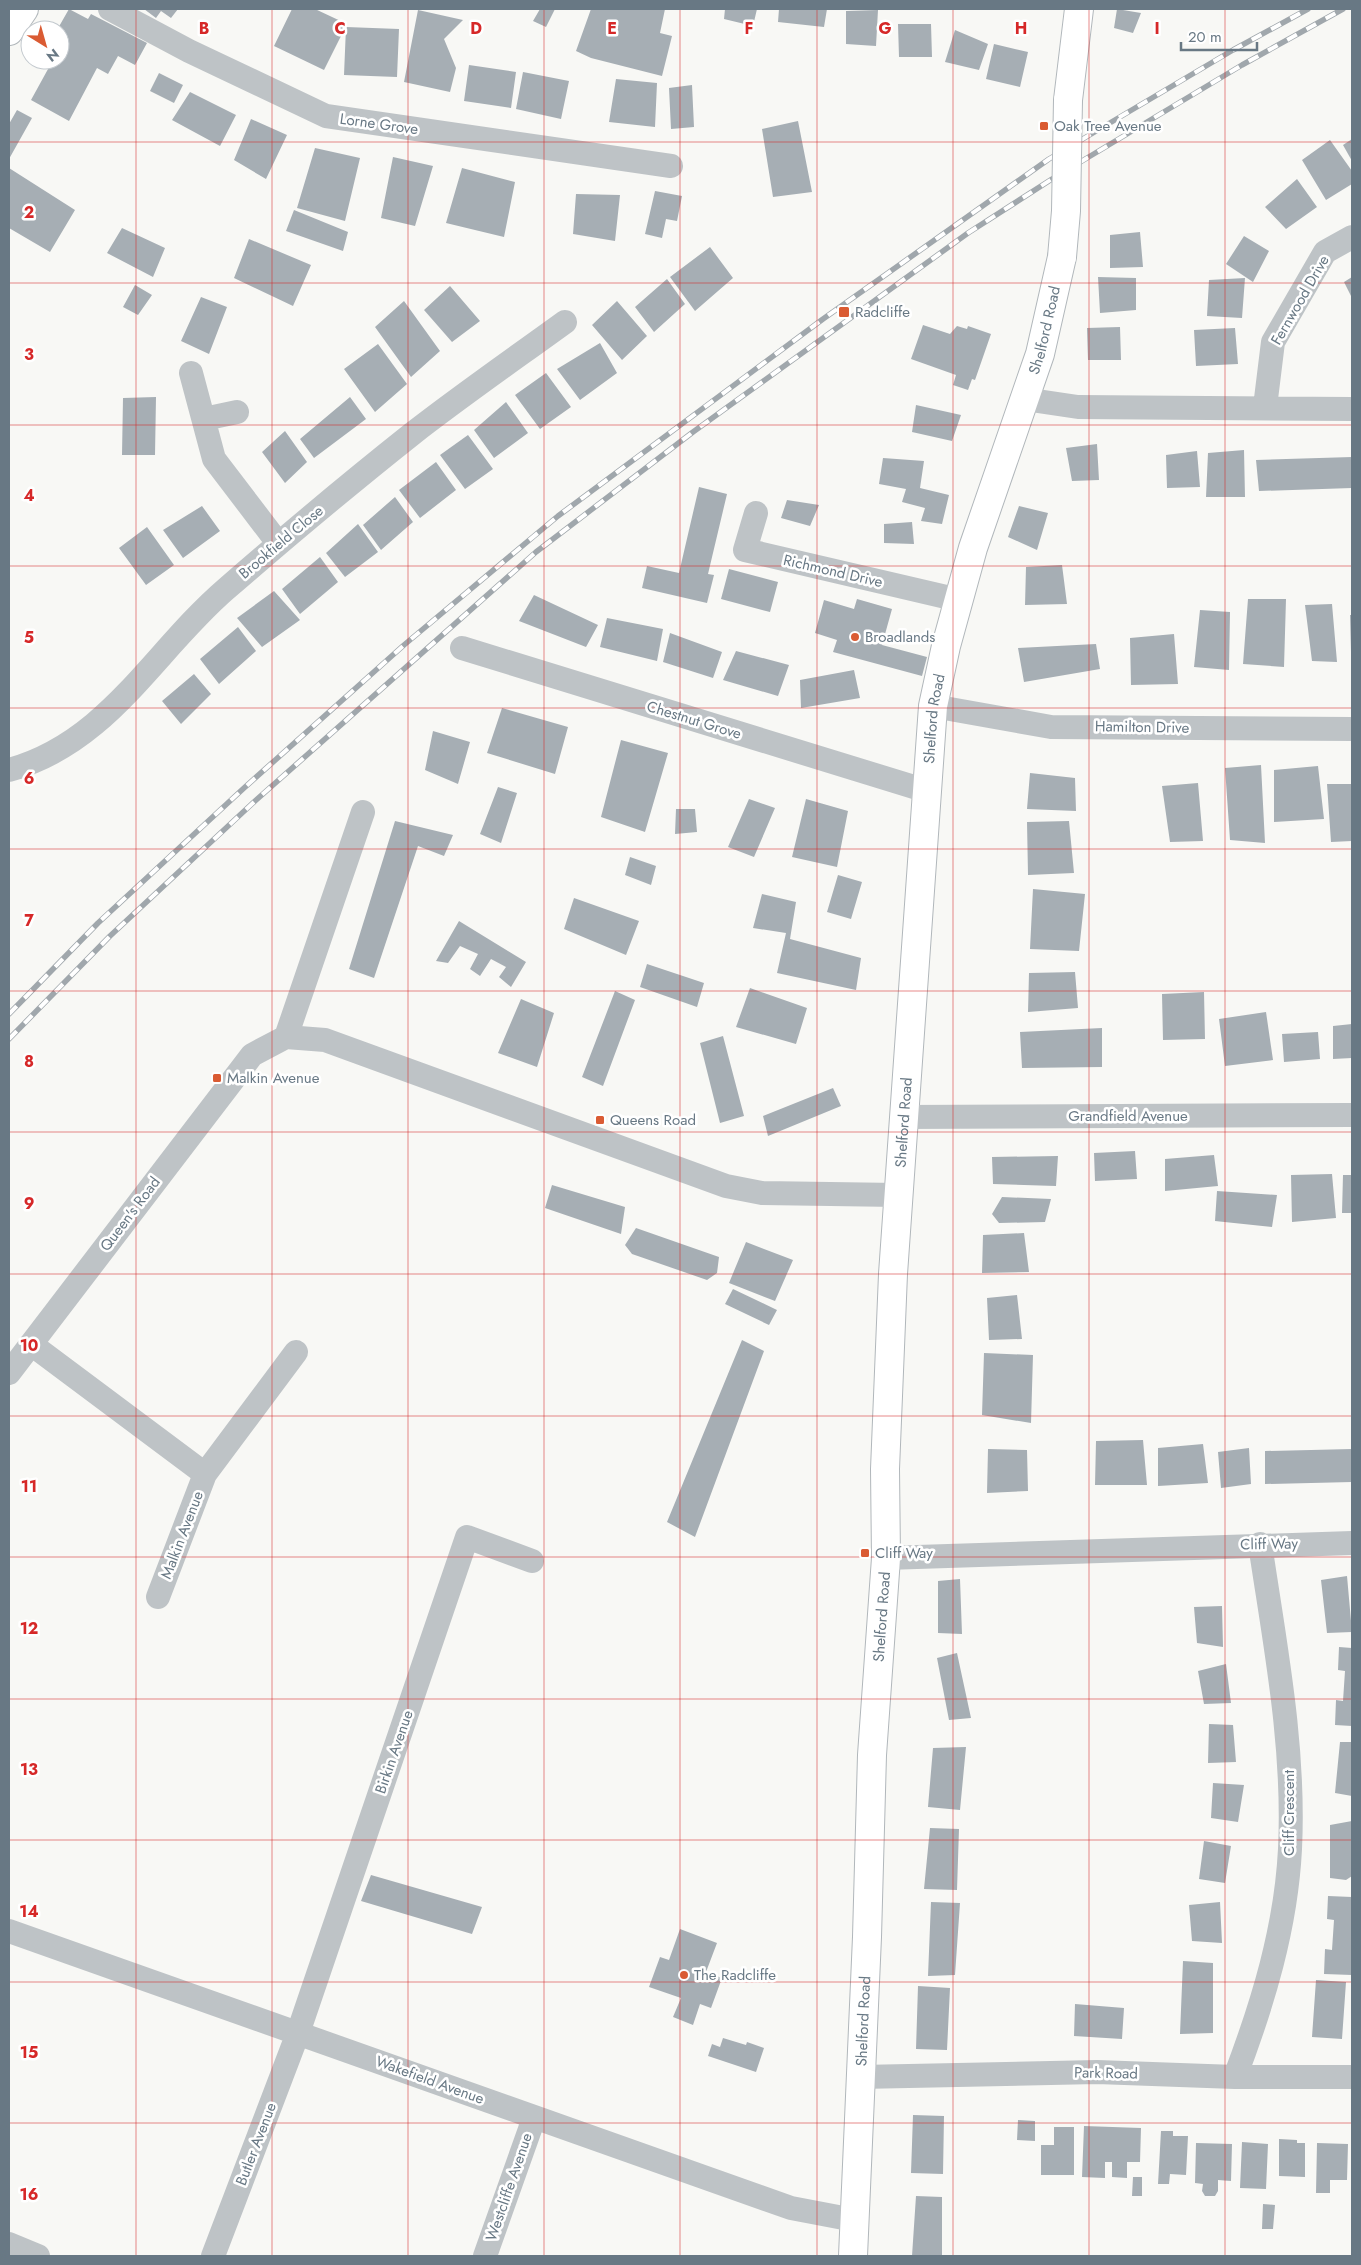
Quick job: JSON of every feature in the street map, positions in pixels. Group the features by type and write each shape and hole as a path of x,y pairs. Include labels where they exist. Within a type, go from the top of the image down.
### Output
{"street":[{"path":"9,31 24,9"},
{"name":"Lorne Grove","path":"110,9 189,51 326,116 671,166"},
{"name":"Shelford Road","path":"853,2256 868,1937 872,1755 886,1558 887,1407 903,1117 933,706 973,548 1040,354 1062,257 1066,211 1068,100 1074,10"},
{"name":"Fernwood Drive","path":"1265,407 1272,342 1325,252 1352,237"},
{"name":"Brookfield Close","path":"9,770 35,763 67,746 100,721 199,612 278,544 414,433 565,322"},
{"path":"191,373 214,459 278,544"},
{"path":"1024,398 1078,407 1352,408"},
{"path":"204,420 237,412"},
{"name":"Richmond Drive","path":"756,513 746,550 959,600"},
{"name":"Chestnut Grove","path":"462,648 927,791"},
{"name":"Hamilton Drive","path":"933,706 1051,726 1352,729"},
{"path":"363,812 286,1037 325,1040 726,1186 762,1193 898,1194"},
{"name":"Queen's Road","path":"9,1373 252,1055 286,1037"},
{"name":"Grandfield Avenue","path":"903,1117 1352,1115"},
{"name":"Malkin Avenue","path":"31,1344 205,1474"},
{"name":"Malkin Avenue","path":"158,1597 205,1474 296,1352"},
{"name":"Birkin Avenue","path":"298,2033 467,1537 532,1561"},
{"name":"Cliff Way","path":"886,1558 1260,1544 1352,1543"},
{"name":"Cliff Crescent","path":"1236,2077 1266,1990 1280,1925 1290,1850 1290,1784 1286,1724 1260,1544"},
{"name":"Wakefield Avenue","path":"9,1931 791,2208 854,2220"},
{"name":"Butler Avenue","path":"213,2256 298,2033"},
{"name":"Park Road","path":"860,2077 1097,2072 1236,2077 1352,2077"},
{"name":"Westcliffe Avenue","path":"485,2256 534,2118"},
{"path":"9,2244 38,2256"}],"building":[{"path":"69,9 88,19 91,14 147,43 135,65 118,56 108,74 97,68 69,121 31,100 48,70 70,70 70,20 63,20"},
{"path":"144,9 178,9 171,18 161,11 156,18"},
{"path":"292,9 315,9 347,24 324,70 274,46"},
{"path":"540,9 555,9 546,27 533,21"},
{"path":"591,9 665,9 660,33 672,36 662,76 591,58 576,51"},
{"path":"725,9 757,9 753,26 724,19"},
{"path":"779,9 827,9 824,27 778,22"},
{"path":"1117,9 1141,13 1133,33 1114,28"},
{"path":"418,10 463,20 444,39 456,68 450,92 404,82"},
{"path":"878,10 876,46 846,44 846,11"},
{"path":"898,24 931,24 932,57 899,57"},
{"path":"346,27 399,29 397,77 344,75"},
{"path":"955,30 988,44 979,70 945,62"},
{"path":"994,44 1028,52 1020,87 986,79"},
{"path":"469,65 516,72 511,108 464,101"},
{"path":"523,72 569,81 561,119 516,109"},
{"path":"159,73 183,85 174,103 150,91"},
{"path":"616,79 657,83 655,127 609,122"},
{"path":"692,85 694,127 671,129 669,88"},
{"path":"190,92 236,115 220,146 172,120"},
{"path":"17,110 32,118 9,159 9,124"},
{"path":"251,119 287,135 266,179 234,160"},
{"path":"798,121 812,192 773,197 762,129"},
{"path":"1352,139 1352,161 1343,145"},
{"path":"1330,140 1352,171 1352,184 1326,200 1302,160"},
{"path":"315,148 360,158 345,221 297,208"},
{"path":"393,157 433,166 415,226 381,218"},
{"path":"9,168 75,210 50,252 9,228"},
{"path":"462,168 515,182 504,237 446,223"},
{"path":"1297,179 1317,207 1286,229 1265,207"},
{"path":"655,191 682,196 677,221 666,219 662,238 645,234"},
{"path":"576,194 620,195 615,241 573,234"},
{"path":"294,210 348,232 343,251 286,231"},
{"path":"122,228 165,248 153,277 107,253"},
{"path":"1140,232 1143,267 1110,268 1110,235"},
{"path":"1244,236 1269,251 1253,282 1226,264"},
{"path":"249,239 311,265 293,306 234,278"},
{"path":"710,247 733,278 695,311 670,277"},
{"path":"1098,277 1136,278 1136,310 1100,313"},
{"path":"1352,277 1352,298 1344,282"},
{"path":"1245,278 1242,318 1207,316 1209,280"},
{"path":"667,279 685,304 654,332 635,307"},
{"path":"135,285 152,295 138,315 123,307"},
{"path":"450,286 480,321 452,342 424,310"},
{"path":"201,297 227,307 209,354 181,341"},
{"path":"404,301 440,351 411,377 375,327"},
{"path":"617,301 647,336 622,360 592,325"},
{"path":"923,325 950,334 957,326 967,329 968,326 991,334 975,380 972,379 968,390 953,385 956,375 911,359"},
{"path":"1120,327 1121,360 1088,360 1087,328"},
{"path":"1235,328 1238,364 1196,366 1194,330"},
{"path":"600,343 617,373 580,400 557,369"},
{"path":"378,344 407,384 375,412 344,369"},
{"path":"546,373 571,407 540,429 515,395"},
{"path":"156,397 155,455 122,455 123,398"},
{"path":"350,397 366,419 314,458 300,439"},
{"path":"506,402 528,433 494,458 474,430"},
{"path":"916,405 961,415 952,441 912,432"},
{"path":"285,431 307,462 285,483 262,452"},
{"path":"468,435 493,469 465,489 440,455"},
{"path":"1097,444 1099,480 1072,481 1066,448"},
{"path":"1244,450 1245,497 1206,497 1208,453"},
{"path":"1197,451 1200,487 1167,488 1166,455"},
{"path":"1352,457 1352,488 1259,491 1256,460"},
{"path":"883,458 924,461 920,488 949,495 942,524 921,521 925,508 902,502 906,489 879,484"},
{"path":"436,462 456,490 420,518 399,490"},
{"path":"699,487 727,494 708,574 714,575 707,603 642,588 647,566 679,573"},
{"path":"395,497 413,522 381,550 363,525"},
{"path":"787,500 819,505 810,526 781,518"},
{"path":"202,506 220,531 183,558 163,530"},
{"path":"1019,506 1048,513 1037,550 1008,537"},
{"path":"912,522 914,544 884,543 884,524"},
{"path":"358,524 378,552 345,577 326,553"},
{"path":"147,527 174,565 146,585 119,548"},
{"path":"320,557 338,582 300,614 282,589"},
{"path":"1062,565 1067,604 1025,605 1026,567"},
{"path":"729,569 778,582 770,612 721,599"},
{"path":"274,591 300,620 262,647 237,618"},
{"path":"534,595 598,625 586,647 519,621"},
{"name":"Broadlands","path":"857,599 892,609 882,645 927,657 922,676 833,652 837,640 815,633 824,600 854,609"},
{"path":"1248,599 1286,599 1284,667 1243,664"},
{"path":"1332,604 1337,662 1312,661 1305,605"},
{"path":"1200,610 1230,612 1229,670 1194,667"},
{"path":"1350,615 1352,615 1352,652 1351,652"},
{"path":"607,618 663,629 657,661 600,647"},
{"path":"238,627 256,651 219,684 200,659"},
{"path":"670,633 722,652 713,678 663,662"},
{"path":"1174,634 1178,684 1131,685 1130,638"},
{"path":"1096,644 1100,669 1024,682 1018,648"},
{"path":"736,651 789,665 778,696 723,680"},
{"path":"854,670 860,698 801,708 800,680"},
{"path":"194,674 211,694 181,724 162,701"},
{"path":"502,708 568,727 555,774 487,753"},
{"path":"433,731 470,742 458,784 425,770"},
{"path":"621,740 668,753 645,832 601,817"},
{"path":"1261,765 1265,843 1230,840 1225,768"},
{"path":"1318,766 1324,819 1274,822 1274,770"},
{"path":"1030,773 1075,778 1076,811 1027,809"},
{"path":"1198,783 1203,841 1170,842 1162,786"},
{"path":"1327,784 1352,784 1352,841 1331,842"},
{"path":"498,787 517,793 501,843 480,834"},
{"path":"749,799 775,808 754,857 728,847"},
{"path":"806,799 848,811 837,867 792,857"},
{"path":"676,809 695,809 697,832 675,834"},
{"path":"395,821 453,835 444,856 418,846 374,978 349,969"},
{"path":"1069,821 1074,873 1028,875 1027,822"},
{"path":"630,857 656,866 651,885 625,875"},
{"path":"838,875 862,882 851,919 827,912"},
{"path":"1033,889 1085,894 1079,951 1030,949"},
{"path":"762,894 796,902 790,939 861,958 856,990 777,973 786,933 753,928"},
{"path":"574,898 639,921 626,955 564,929"},
{"path":"459,921 526,962 511,987 499,977 506,967 491,959 480,976 470,969 478,954 460,946 448,963 436,961"},
{"path":"647,964 704,983 697,1007 640,987"},
{"path":"1075,972 1078,1008 1028,1012 1029,973"},
{"path":"750,988 807,1008 796,1044 736,1027"},
{"path":"615,991 635,1000 603,1086 582,1077"},
{"path":"1204,992 1205,1039 1163,1040 1162,994"},
{"path":"521,999 554,1013 537,1067 498,1053"},
{"path":"1266,1012 1273,1060 1225,1066 1219,1019"},
{"path":"1352,1024 1352,1058 1333,1059 1333,1026"},
{"path":"1102,1028 1102,1067 1022,1068 1020,1032"},
{"path":"1318,1032 1320,1059 1284,1062 1282,1034"},
{"path":"723,1036 744,1116 720,1123 700,1043"},
{"path":"833,1088 841,1106 768,1136 763,1116"},
{"path":"1135,1151 1137,1179 1095,1181 1094,1153"},
{"path":"1214,1155 1218,1186 1165,1191 1165,1159"},
{"path":"1058,1156 1056,1186 993,1184 992,1157"},
{"path":"1332,1174 1336,1218 1292,1222 1291,1175"},
{"path":"1343,1175 1352,1175 1352,1213 1342,1213"},
{"path":"552,1185 625,1207 621,1234 545,1208"},
{"path":"1217,1191 1277,1195 1272,1227 1215,1221"},
{"path":"1002,1197 1051,1199 1045,1222 999,1223 992,1214"},
{"path":"636,1228 719,1257 717,1273 707,1280 632,1254 625,1245"},
{"path":"1024,1233 1029,1272 982,1273 983,1235"},
{"path":"746,1242 793,1260 775,1301 729,1283"},
{"path":"733,1289 777,1310 769,1325 725,1304"},
{"path":"1017,1295 1022,1339 989,1340 987,1298"},
{"path":"742,1340 764,1351 695,1537 667,1522"},
{"path":"984,1353 1033,1355 1031,1423 982,1415"},
{"path":"1143,1440 1147,1485 1095,1485 1096,1441"},
{"path":"1203,1444 1208,1483 1158,1486 1158,1448"},
{"path":"1249,1448 1251,1484 1221,1488 1218,1452"},
{"path":"988,1449 1027,1450 1028,1491 987,1493"},
{"path":"1352,1449 1352,1482 1265,1484 1265,1451"},
{"path":"1347,1576 1352,1632 1327,1633 1321,1580"},
{"path":"960,1579 962,1634 938,1633 938,1581"},
{"path":"1222,1606 1223,1647 1197,1643 1194,1607"},
{"path":"1339,1647 1352,1648 1352,1726 1335,1725 1336,1700 1343,1701 1345,1671 1338,1670"},
{"path":"957,1653 971,1718 949,1720 937,1658"},
{"path":"1226,1664 1231,1703 1204,1704 1198,1671"},
{"path":"1209,1724 1233,1725 1236,1762 1208,1763"},
{"path":"1340,1742 1352,1742 1352,1796 1335,1793"},
{"path":"966,1747 960,1810 928,1807 933,1748"},
{"path":"1213,1783 1244,1785 1238,1822 1211,1818"},
{"path":"1352,1821 1352,1876 1346,1880 1330,1878 1330,1825"},
{"path":"930,1828 959,1829 957,1890 924,1889"},
{"path":"1204,1841 1231,1846 1225,1883 1199,1879"},
{"path":"371,1875 482,1907 472,1934 361,1901"},
{"path":"1328,1896 1352,1897 1352,1975 1324,1974 1325,1949 1332,1950 1334,1920 1327,1919"},
{"path":"931,1902 960,1903 955,1975 928,1976"},
{"path":"1220,1902 1222,1943 1192,1941 1189,1905"},
{"name":"The Radcliffe","path":"680,1929 717,1943 706,1972 722,1978 711,2008 700,2004 693,2025 673,2017 681,1998 649,1987 660,1957 669,1960"},
{"path":"1183,1961 1213,1963 1213,2033 1180,2034"},
{"path":"1316,1980 1346,1982 1342,2039 1312,2037"},
{"path":"918,1986 950,1988 947,2050 916,2049"},
{"path":"1075,2004 1124,2008 1122,2039 1074,2036"},
{"path":"723,2038 746,2045 747,2042 764,2048 756,2072 708,2056 712,2044 720,2047"},
{"path":"913,2115 944,2116 943,2174 911,2173"},
{"path":"1018,2120 1035,2121 1035,2141 1017,2140"},
{"path":"1084,2126 1141,2128 1140,2162 1127,2162 1127,2178 1112,2177 1112,2162 1105,2162 1105,2178 1082,2177"},
{"path":"1054,2127 1074,2127 1074,2175 1041,2175 1041,2145 1054,2145"},
{"path":"1161,2131 1173,2131 1173,2136 1188,2136 1186,2175 1170,2174 1169,2184 1158,2184"},
{"path":"1279,2139 1297,2140 1297,2143 1305,2143 1305,2177 1279,2176"},
{"path":"1242,2142 1268,2144 1266,2189 1240,2188"},
{"path":"1196,2143 1232,2144 1231,2181 1218,2180 1218,2191 1215,2196 1205,2196 1202,2191 1203,2184 1195,2183"},
{"path":"1317,2143 1348,2144 1347,2180 1330,2180 1330,2193 1316,2193"},
{"path":"1133,2177 1142,2177 1142,2196 1132,2196"},
{"path":"916,2196 942,2197 942,2256 912,2256"},
{"path":"1263,2204 1275,2205 1273,2229 1262,2229"}],"railway":[{"path":"9,1014 98,923 244,788 404,645 558,516 823,319 1049,159 1233,50 1308,9"},
{"path":"9,1039 110,936 255,801 536,552 693,432 968,233 1052,179 1242,65 1343,9"}],"place":[{"name":"Oak Tree Avenue","path":"1044,126"},
{"name":"Radcliffe","path":"844,312"},
{"name":"Broadlands","path":"855,637"},
{"name":"Malkin Avenue","path":"217,1078"},
{"name":"Queens Road","path":"600,1120"},
{"name":"Cliff Way","path":"865,1553"},
{"name":"The Radcliffe","path":"684,1975"}]}
